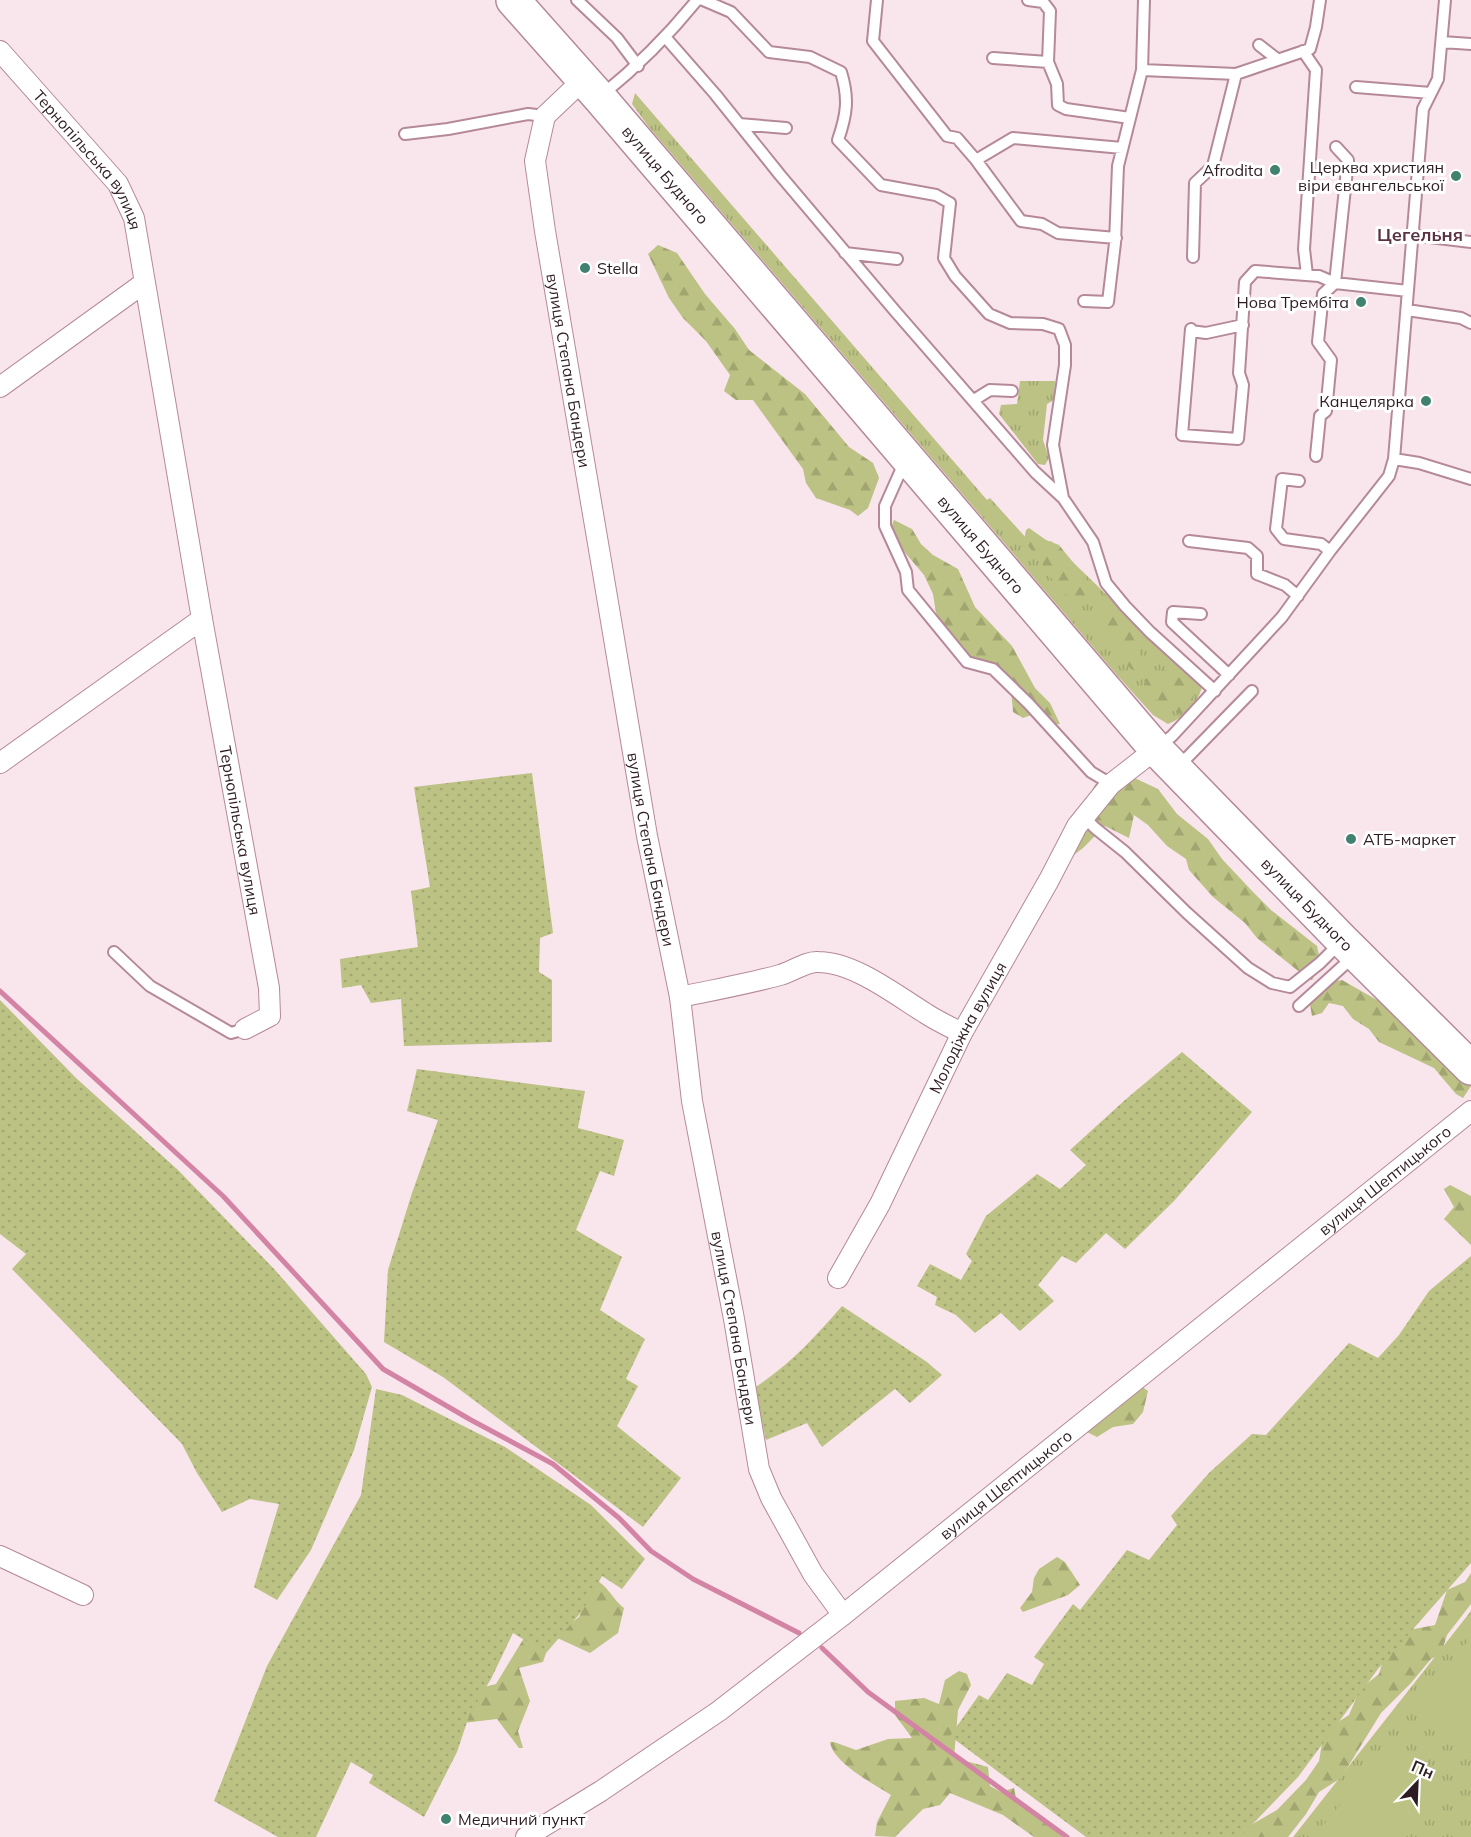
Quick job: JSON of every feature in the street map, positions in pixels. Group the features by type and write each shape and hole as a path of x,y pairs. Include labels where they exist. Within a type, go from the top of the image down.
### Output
{"highway":[{"name":"вулиця Будного","path":"513,0 592,88 1166,759 1471,1068"}],"street":[{"name":"Тернопільська вулиця","path":"0,51 118,184 134,218 202,619 269,988 270,1016 244,1029"},
{"path":"545,116 592,88"},
{"name":"вулиця Степана Бандери","path":"545,116 535,160 545,231 647,836 680,997 692,1101 734,1319 759,1469 771,1498 813,1574 843,1615"},
{"path":"0,387 144,283"},
{"path":"0,763 202,619"},
{"name":"Молодіжна вулиця","path":"838,1278 880,1204 962,1033 1077,826 1111,784 1166,759"},
{"path":"680,997 735,987 783,975 816,961 825,962 865,977 962,1033"},
{"name":"вулиця Шептицького","path":"526,1837 601,1791 719,1711 843,1615 1471,1111"},
{"path":"0,1556 83,1595"}],"lane":[{"path":"577,0 617,38 638,66"},
{"path":"592,88 638,66 666,38 697,0"},
{"path":"703,0 731,12 769,52 810,57 841,72 847,90 846,118 838,140 881,186 936,195 950,204 944,258 956,276 989,314 1010,322 1043,324 1059,329 1065,345 1065,365 1053,445 1063,498"},
{"path":"877,0 873,41 947,136 957,138 976,160 1021,221 1042,224 1058,233 1116,238"},
{"path":"1028,0 1042,2 1050,11 1048,62 1057,84 1058,105 1066,109 1130,118"},
{"path":"1084,301 1108,302 1116,238 1118,166 1142,70 1144,0"},
{"path":"1142,70 1236,74 1310,49 1320,0"},
{"path":"1166,759 1172,736 1282,617 1330,550 1389,476 1394,459 1423,109 1438,79 1445,0"},
{"path":"666,38 845,253 1035,472 1063,498 1093,542 1106,583 1150,632 1215,691"},
{"path":"1442,42 1471,44"},
{"path":"1259,45 1277,59"},
{"path":"1303,51 1316,70 1304,249 1307,274"},
{"path":"993,58 1048,62"},
{"path":"1193,257 1196,183 1213,166 1236,74"},
{"path":"1356,87 1431,93"},
{"path":"405,134 448,129 528,114 545,116"},
{"path":"739,124 786,128"},
{"path":"976,160 1012,138 1122,148"},
{"path":"1316,456 1320,416 1326,411 1331,360 1318,342 1319,330 1323,294 1335,283 1348,160 1336,147"},
{"path":"1413,235 1471,242"},
{"path":"845,253 897,259"},
{"path":"1243,326 1206,333 1191,330 1182,435 1238,439 1243,385 1239,373 1243,326 1245,282 1255,271 1307,274 1335,283 1408,291"},
{"path":"1407,310 1461,318 1471,323"},
{"path":"974,400 990,390 1012,391"},
{"path":"907,458 885,506 885,526 906,572 908,590 967,662 993,669 1029,704 1091,772 1111,784"},
{"path":"1394,459 1419,463 1471,479"},
{"path":"1299,481 1282,479 1276,528 1284,539 1321,544 1330,550"},
{"path":"1189,541 1248,548 1257,556 1257,574 1285,585 1298,596"},
{"path":"1201,614 1173,612 1173,622 1229,675"},
{"path":"1166,759 1252,691"},
{"path":"1084,817 1125,852 1187,913 1248,968 1272,983 1290,987 1320,963 1350,947"},
{"path":"1299,1006 1350,947"},
{"path":"114,952 150,986 206,1020 231,1033 244,1029"}],"green space":[{"path":"635,93 987,500 990,498 1038,551 1051,541 1202,687 1194,705 1185,714 1168,724 1153,715 1117,675 648,126 632,104"},
{"path":"658,245 677,253 705,294 735,329 749,350 805,394 849,447 873,463 879,478 868,508 858,516 850,510 816,498 806,483 803,469 753,400 736,400 724,391 730,375 706,341 683,318 669,298 648,254"},
{"path":"1020,381 1055,381 1054,400 1047,404 1043,440 1049,458 1045,465 1038,464 999,414 1001,405 1017,404"},
{"path":"894,520 912,529 921,544 933,555 958,569 975,607 1012,646 1035,688 1050,703 1060,724 1050,725 1040,712 1023,718 1013,712 1010,678 1003,670 967,657 964,647 946,630 936,613 933,594 924,575 902,549 890,530"},
{"path":"1029,528 1046,540 1059,545 1084,576 1087,592 1079,604 1056,583 1024,541 1026,530"},
{"path":"1098,613 1112,614 1139,637 1143,672 1130,668 1116,649 1102,638"},
{"path":"1165,670 1182,679 1195,692 1188,708 1179,714 1150,696 1144,680 1158,671"},
{"path":"532,773 553,933 540,938 539,972 552,980 552,1042 404,1046 401,999 371,1003 361,985 342,988 340,959 418,947 411,891 430,887 414,787"},
{"path":"1107,773 1124,773 1158,789 1177,814 1208,839 1222,859 1271,910 1317,946 1321,964 1312,980 1257,938 1245,923 1213,897 1189,870 1186,859 1167,846 1148,825 1134,815 1129,838 1105,826 1066,861 1088,812 1090,794"},
{"path":"1342,980 1384,1004 1471,1082 1463,1098 1456,1094 1434,1068 1379,1042 1369,1029 1353,1019 1343,1006 1329,1003 1322,1013 1312,1016 1310,1005 1328,982"},
{"path":"0,1000 76,1078 178,1170 275,1270 366,1374 372,1387 354,1450 311,1550 277,1600 254,1587 279,1504 250,1499 222,1512 182,1444 12,1269 26,1254 0,1234"},
{"path":"1182,1052 1252,1112 1174,1201 1125,1249 1106,1233 1076,1263 1062,1256 1038,1285 1054,1301 1020,1331 1001,1313 975,1333 956,1315 935,1305 937,1297 917,1286 930,1264 961,1280 972,1261 966,1254 986,1216 1037,1174 1060,1189 1086,1165 1070,1150"},
{"path":"417,1069 585,1091 578,1128 624,1140 614,1176 600,1171 576,1230 622,1257 600,1310 645,1339 626,1379 638,1386 617,1426 681,1478 643,1527 443,1377 384,1342 388,1270 438,1120 407,1111"},
{"path":"1450,1185 1471,1196 1471,1245 1444,1219 1454,1207 1444,1189"},
{"path":"1471,1256 1471,1563 1378,1669 1298,1777 1240,1837 1086,1837 950,1736 979,1695 988,1700 1007,1673 1032,1685 1044,1664 1034,1657 1073,1604 1080,1610 1127,1550 1149,1560 1177,1525 1171,1516 1209,1473 1252,1434 1266,1435 1349,1343 1378,1358 1399,1335 1429,1291"},
{"path":"842,1306 927,1362 942,1375 910,1403 895,1389 822,1447 807,1423 766,1440 754,1388 791,1360"},
{"path":"1141,1386 1148,1391 1143,1412 1133,1424 1113,1427 1097,1437 1087,1432 1098,1418"},
{"path":"376,1389 402,1395 505,1447 591,1505 645,1559 622,1589 602,1576 583,1610 546,1653 513,1633 491,1679 470,1713 457,1752 424,1817 369,1783 373,1775 351,1762 316,1837 278,1837 214,1801 267,1666 361,1495"},
{"path":"1057,1557 1065,1562 1080,1585 1068,1595 1023,1612 1020,1608 1032,1592 1034,1578 1039,1569"},
{"path":"1471,1573 1471,1604 1447,1635 1441,1654 1431,1659 1381,1713 1341,1778 1319,1792 1288,1837 1234,1837 1277,1810 1306,1780 1319,1761 1324,1731 1349,1715 1360,1689 1379,1674 1386,1650 1409,1630 1435,1625 1447,1590 1465,1582"},
{"path":"598,1581 624,1608 618,1633 590,1653 553,1636 579,1617 594,1582"},
{"path":"1471,1611 1471,1837 1293,1837"},
{"path":"1471,1637 1471,1752 1415,1708"},
{"path":"524,1638 543,1645 546,1653 543,1662 519,1668 530,1701 518,1731 523,1748 519,1748 497,1719 463,1723 456,1694 496,1684"},
{"path":"959,1671 967,1674 971,1685 958,1710 954,1758 988,1767 990,1786 1001,1792 1014,1788 1017,1803 1051,1823 1062,1837 1034,1837 1003,1815 950,1793 940,1805 923,1809 895,1837 875,1836 877,1822 891,1795 846,1765 838,1758 830,1742 856,1750 888,1739 912,1738 895,1715 895,1701 924,1698 939,1704 945,1680"},
{"path":"1391,1740 1445,1783 1402,1837 1314,1837"}],"waterway":[{"path":"0,991 223,1196 383,1369 553,1464 619,1518 651,1551 693,1579 799,1633"},
{"path":"822,1648 868,1692 1067,1837"}],"place":[{"name":"Afrodita","path":"1275,170"},
{"name":"Церква християн віри євангельської","path":"1456,176"},
{"name":"Stella","path":"585,268"},
{"name":"Нова Трембіта","path":"1361,302"},
{"name":"Канцелярка","path":"1426,401"},
{"name":"АТБ-маркет","path":"1351,839"},
{"name":"Медичний пункт","path":"446,1819"}],"district":[{"name":"Цегельня","path":"1420,234"}]}
